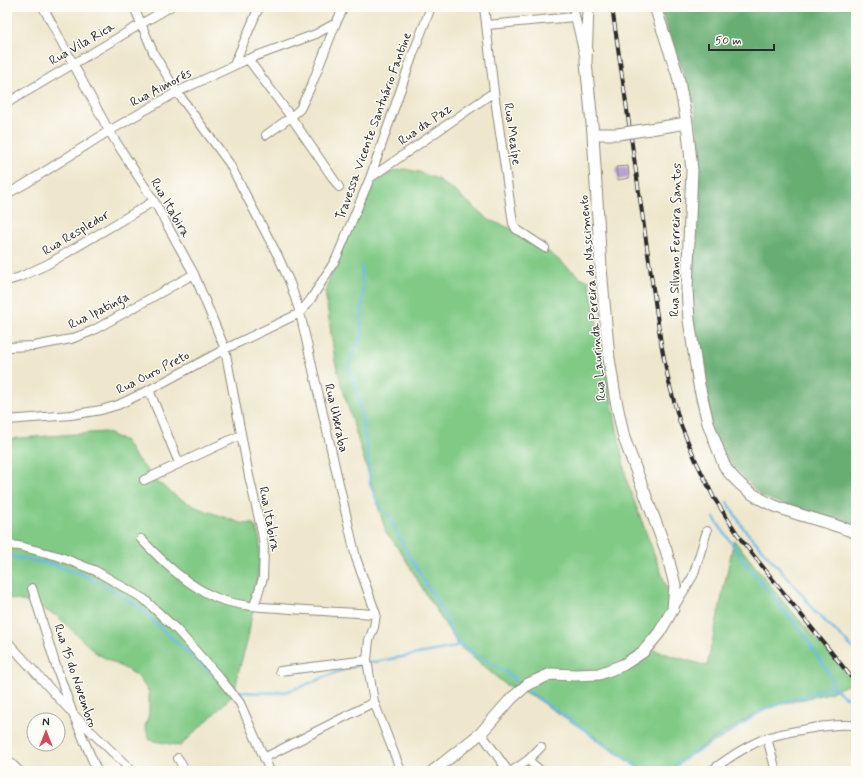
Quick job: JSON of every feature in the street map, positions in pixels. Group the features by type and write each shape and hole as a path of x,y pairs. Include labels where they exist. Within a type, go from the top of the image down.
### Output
{"street":[{"name":"Rua Itabira","path":"43,7 109,131 154,201 194,274 225,349 249,476 262,532 264,578 254,606"},
{"name":"Rua Uberaba","path":"134,7 154,54 177,92 229,163 278,256 290,283 300,314 356,558 376,614"},
{"name":"Rua Vila Rica","path":"7,103 170,7"},
{"path":"234,65 259,7"},
{"path":"266,135 300,109 344,7"},
{"name":"Travessa Vicente Santuário Fantine","path":"300,314 336,259 370,178 431,7"},
{"name":"Rua Meaípe","path":"484,7 494,92 513,222 516,229 545,248"},
{"path":"573,7 574,17 586,62"},
{"name":"Rua Laurinda Pereira do Nascimento","path":"433,771 480,733 510,699 528,684 551,674 599,674 623,665 643,652 660,633 673,609 675,584 666,550 624,438 615,396 602,268 593,134 586,62 588,7"},
{"name":"Rua Silvano Ferreira Santos","path":"655,7 678,76 687,123 692,170 688,289 689,320 708,423 724,465 727,471 748,491 762,501 790,512 856,533"},
{"path":"487,25 574,17"},
{"name":"Rua Aimorés","path":"7,194 26,184 109,131 177,92 248,59 316,34 336,23"},
{"path":"248,59 292,116 339,187"},
{"name":"Rua da Paz","path":"370,178 494,92"},
{"path":"593,134 618,134 687,123"},
{"name":"Rua Respledor","path":"7,281 20,277 48,264 154,201"},
{"name":"Rua Ipatinga","path":"7,347 34,346 71,339 92,330 194,274"},
{"name":"Rua Ouro Preto","path":"8,418 71,415 101,410 118,405 225,349 300,314"},
{"path":"149,390 179,463"},
{"path":"144,480 241,434"},
{"path":"673,609 693,576 706,531"},
{"path":"141,539 181,578 216,598 233,604 376,614 374,627 369,640 367,660 374,702 401,771"},
{"path":"7,545 19,546 71,561 96,571 144,599 177,630 240,703 270,771"},
{"name":"Rua 15 do Novembro","path":"32,588 55,663 73,714 97,771"},
{"path":"7,641 73,714 132,771"},
{"path":"280,671 367,660"},
{"path":"264,758 374,702"},
{"path":"711,771 743,749 767,738 807,729 829,726 856,726"},
{"path":"480,733 508,771"},
{"path":"767,738 776,771"},
{"path":"512,771 528,760 541,746"},
{"path":"178,758 185,771"},
{"path":"528,760 541,771"}],"green space":[{"path":"667,7 856,7 856,531 760,496 711,442 703,424 697,397 690,300 698,215 698,137 694,102 662,15"},
{"path":"404,169 419,172 437,179 457,193 489,220 512,229 541,246 580,277 589,281 627,482 673,604 668,622 653,650 707,666 734,540 783,601 854,682 829,693 782,704 753,715 698,749 669,771 643,771 612,748 533,696 506,685 458,645 403,555 386,532 335,361 325,291 368,189 382,177 394,171"},
{"path":"105,432 125,441 133,454 156,481 177,497 198,508 241,523 253,524 257,529 260,541 259,570 248,638 234,694 180,746 150,740 145,727 149,714 149,692 137,675 96,653 57,616 31,603 7,598 7,439"}],"building":[{"path":"628,166 629,178 618,180 616,167"}],"waterway":[{"path":"361,267 363,292 361,319 362,335 352,356 349,368 358,396 367,449 370,484 378,503 391,520 409,556 441,608 455,638 475,654 506,672 521,686"},
{"path":"727,502 744,529 802,594 814,611 856,652"},
{"path":"714,518 743,560 807,638 826,669 834,688"},
{"path":"7,556 60,567 85,576 116,592 143,610 158,626 210,672"},
{"path":"369,663 450,648 461,644"},
{"path":"232,690 260,693 288,691 342,670 360,665"},
{"path":"670,771 688,756 724,736 763,710 830,687 836,689 846,698 856,692"},
{"path":"527,690 642,771"},
{"path":"850,696 856,705"}],"railway":[{"path":"612,7 661,343 669,383 680,423 714,498 742,541 856,683"}]}
